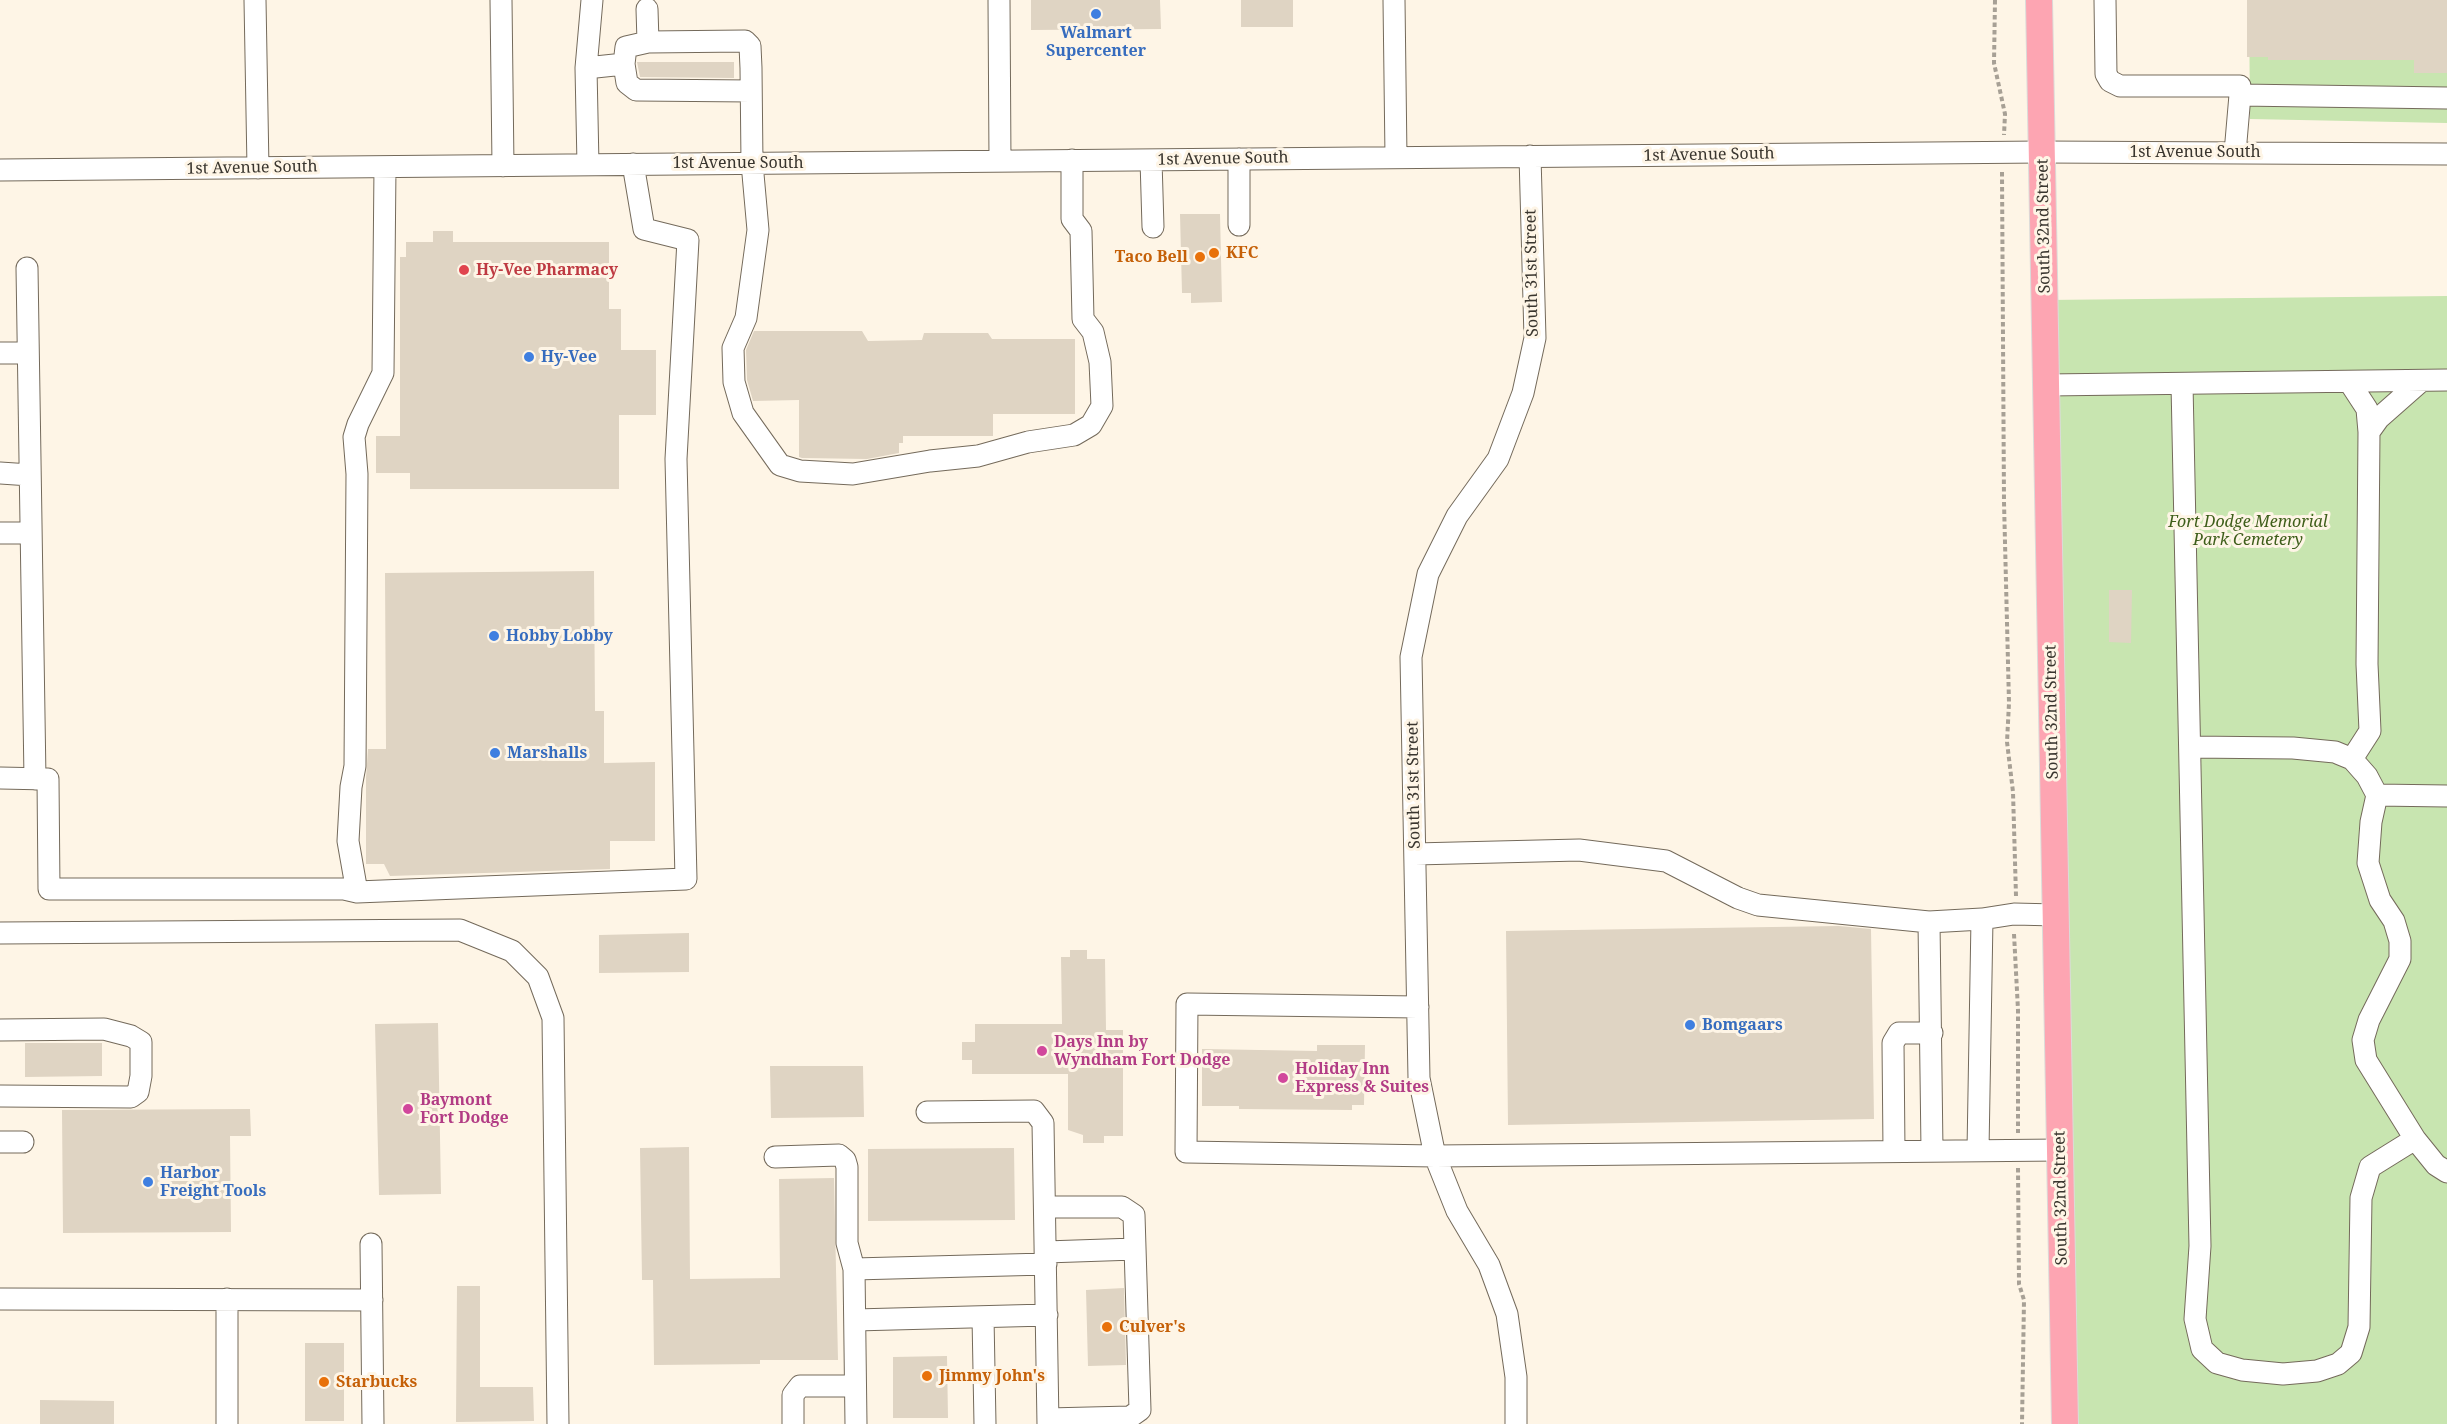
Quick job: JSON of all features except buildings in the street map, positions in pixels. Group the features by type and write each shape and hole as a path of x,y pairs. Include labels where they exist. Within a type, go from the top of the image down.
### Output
{"main road":[{"name":"South 32nd Street","path":"2038,0 2065,1424"}],"street":[{"path":"255,0 258,168"},
{"path":"501,0 503,166"},
{"path":"588,165 586,68 592,0"},
{"path":"999,0 1000,161"},
{"path":"1394,0 1396,158"},
{"path":"2105,0 2106,74 2110,81 2120,86 2240,86"},
{"path":"647,9 648,42"},
{"path":"751,90 636,90 627,83 624,64 626,47 639,42 745,41 750,46 751,90 752,163 758,230 746,318 733,348 734,382 743,413 780,465 800,471 853,474 930,461 978,456 1028,442 1074,435 1091,425 1102,406 1100,362 1093,332 1083,320 1081,231 1072,219 1071,160"},
{"path":"586,68 624,64"},
{"path":"2235,153 2241,95 2447,98"},
{"name":"1st Avenue South","path":"0,170 2003,152 2447,154"},
{"name":"South 31st Street","path":"1516,1424 1516,1377 1507,1314 1489,1265 1457,1211 1435,1156 1419,1078 1411,657 1428,574 1457,516 1498,459 1523,393 1535,338 1530,156"},
{"path":"1239,159 1239,225"},
{"path":"1151,160 1153,227"},
{"path":"0,778 48,779 48,889 344,890 357,892 686,879 676,459 688,240 644,229 633,164"},
{"path":"357,892 348,841 351,787 355,766 357,474 354,437 383,373 385,167"},
{"path":"27,268 35,779"},
{"path":"0,353 27,353"},
{"path":"2047,385 2447,380"},
{"path":"2369,432 2379,418 2421,381"},
{"path":"2350,383 2367,409 2369,432 2367,663 2370,731 2352,759"},
{"path":"2182,384 2200,1246 2195,1319 2202,1349 2217,1363 2242,1370 2283,1374 2317,1371 2338,1364 2351,1353 2359,1327 2361,1198 2370,1167 2415,1139"},
{"path":"0,473 30,475"},
{"path":"0,532 30,532"},
{"path":"2190,747 2293,748 2335,752 2352,759 2367,776 2377,795 2371,822 2368,863 2380,900 2394,921 2400,941 2400,959 2369,1020 2363,1040 2366,1060 2415,1139 2436,1165 2447,1172"},
{"path":"2377,795 2447,796"},
{"path":"1415,854 1579,850 1666,861 1738,898 1758,905 1929,922 1983,919 2014,914 2056,915"},
{"path":"1978,1150 1983,919"},
{"path":"1929,922 1932,1150"},
{"path":"0,933 460,930 512,951 538,977 553,1018 558,1424"},
{"path":"1418,1007 1187,1004 1186,1152 1435,1156 2060,1150"},
{"path":"0,1030 104,1029 131,1036 141,1042 141,1076 138,1092 130,1097 0,1096"},
{"path":"1894,1151 1893,1043 1899,1033 1932,1033"},
{"path":"927,1112 1034,1111 1043,1123 1048,1422 1130,1417 1140,1410 1134,1215 1122,1207 1046,1207"},
{"path":"0,1142 23,1142"},
{"path":"775,1157 839,1155 845,1160 847,1167 847,1243 854,1269 856,1424"},
{"path":"371,1244 373,1424"},
{"path":"854,1269 1046,1258 1135,1249"},
{"path":"0,1299 372,1300"},
{"path":"227,1299 227,1424"},
{"path":"855,1320 1047,1315"},
{"path":"983,1317 985,1424"},
{"path":"794,1424 794,1395 800,1386 855,1386"}],"path":[{"path":"1995,0 1994,63 2005,114 2002,360 2009,703 2007,742 2013,792 2018,1010 2019,1284 2024,1300 2022,1424"}],"green space":[{"path":"2249,0 2447,0 2447,123 2250,119"},
{"name":"Fort Dodge Memorial Park Cemetery","path":"2447,296 2447,1424 2065,1424 2045,300"}],"place":[{"name":"Walmart Supercenter","path":"1096,14"},
{"name":"KFC","path":"1214,253"},
{"name":"Taco Bell","path":"1200,257"},
{"name":"Hy-Vee Pharmacy","path":"464,270"},
{"name":"Hy-Vee","path":"529,357"},
{"name":"Hobby Lobby","path":"494,636"},
{"name":"Marshalls","path":"495,753"},
{"name":"Bomgaars","path":"1690,1025"},
{"name":"Days Inn by Wyndham Fort Dodge","path":"1042,1051"},
{"name":"Holiday Inn Express & Suites","path":"1283,1078"},
{"name":"Baymont Fort Dodge","path":"408,1109"},
{"name":"Harbor Freight Tools","path":"148,1182"},
{"name":"Culver's","path":"1107,1327"},
{"name":"Jimmy John's","path":"927,1376"},
{"name":"Starbucks","path":"324,1382"}]}
